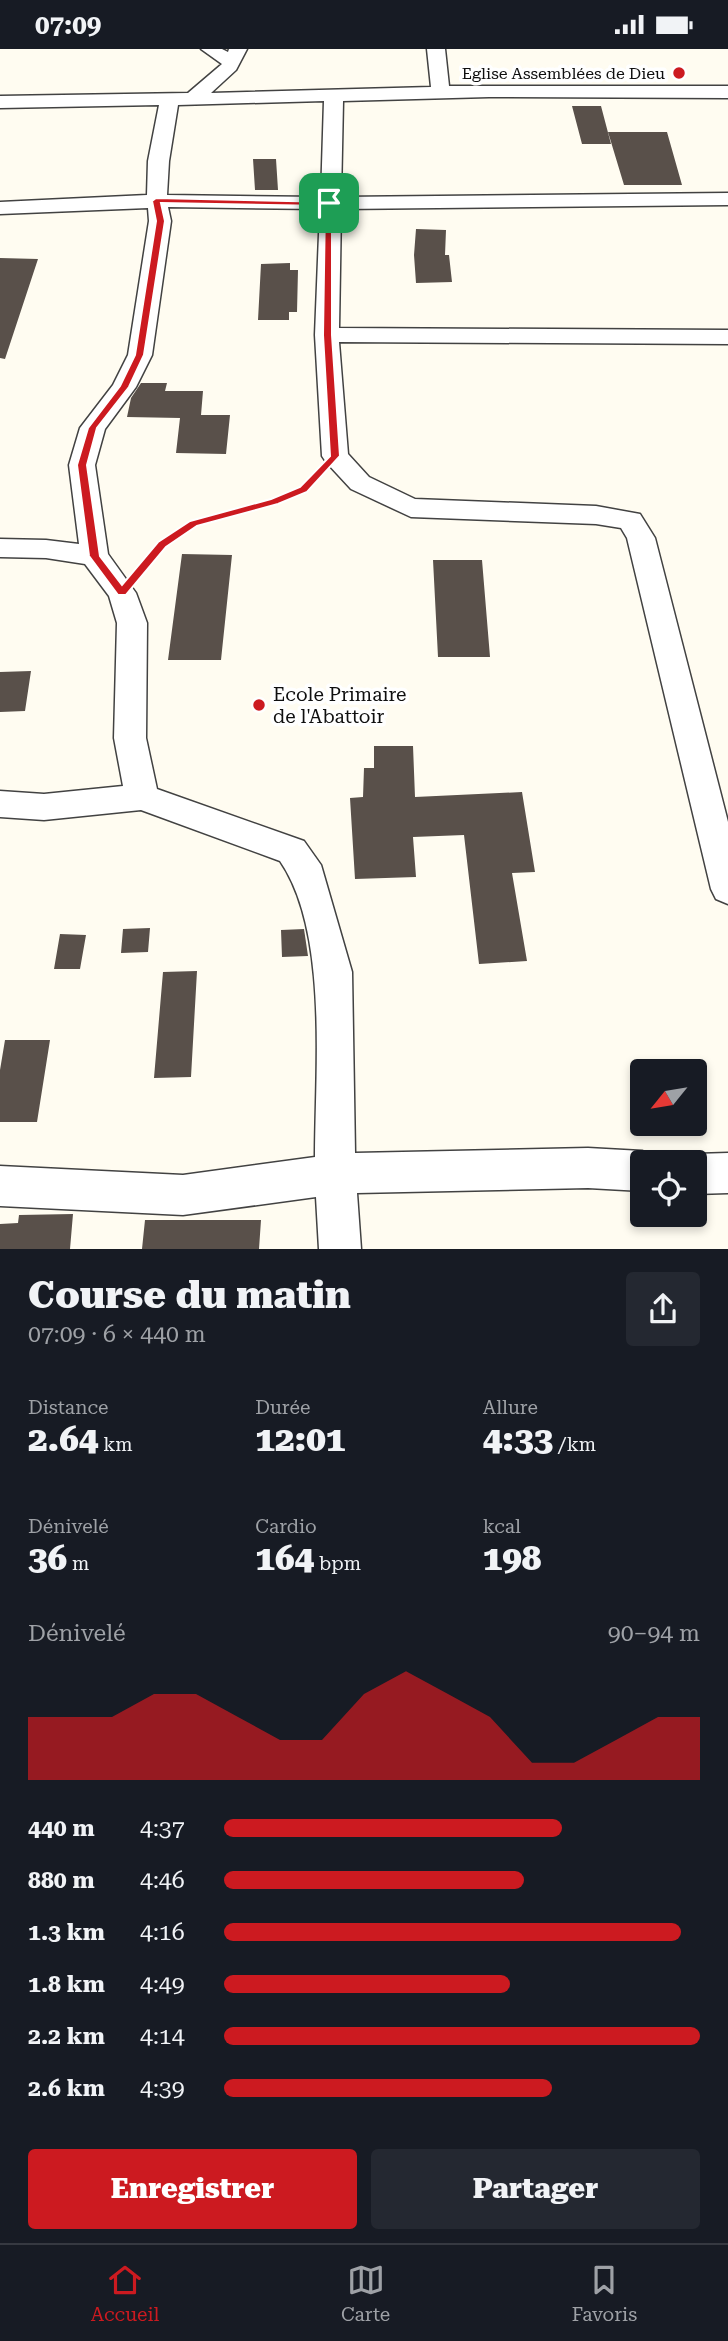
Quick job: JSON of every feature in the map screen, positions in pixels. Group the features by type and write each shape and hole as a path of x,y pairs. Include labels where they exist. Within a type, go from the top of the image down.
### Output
{"street":[{"path":"193,99 234,56 210,49"},
{"path":"436,49 441,94"},
{"path":"0,102 169,101 489,91 728,92"},
{"path":"334,96 327,335 335,456 360,483 411,508 596,515 630,520 641,538 728,890"},
{"path":"142,797 130,738 132,623 122,593 94,556 82,465 93,428 124,387 140,355 160,221 156,201 161,146 169,101"},
{"path":"0,208 156,201 329,203 728,199"},
{"path":"327,335 728,337"},
{"path":"0,548 46,549 94,556"},
{"path":"0,804 44,807 142,797 292,851 309,875 334,972 335,1174 340,1249"},
{"path":"0,1186 183,1195 335,1174 488,1169 630,1170"},
{"path":"707,1174 728,1173"}],"path":[{"path":"122,593 162,544 183,530 193,524 275,501 303,490 335,456"}],"building":[{"path":"572,106 601,106 611,144 582,144"},
{"path":"608,132 667,132 682,185 624,185"},
{"path":"253,159 276,159 278,190 255,190"},
{"path":"416,229 446,230 445,255 449,255 452,282 416,283"},
{"path":"0,258 38,259 5,359 0,358"},
{"path":"290,263 290,270 298,270 297,312 289,312 289,320 258,320 261,264"},
{"path":"141,383 167,383 165,391 203,391 201,415 230,415 226,454 176,453 180,418 127,417 131,398"},
{"path":"182,554 232,555 221,660 168,660"},
{"path":"433,560 482,560 490,657 438,657"},
{"path":"31,671 25,711 0,712 0,672"},
{"path":"374,746 413,746 415,797 522,792 535,872 512,873 527,961 479,964 464,835 413,837 416,877 355,879 350,798 363,797 364,768 374,768"},
{"path":"150,928 148,952 121,953 123,929"},
{"path":"304,929 308,956 282,957 281,930"},
{"path":"60,934 86,935 80,969 54,969"},
{"path":"197,971 191,1077 154,1078 163,972"},
{"path":"5,1040 50,1040 37,1122 0,1122 0,1070"},
{"path":"73,1214 70,1249 0,1249 0,1224 18,1223 19,1215"},
{"path":"145,1220 261,1220 259,1249 142,1249"}],"place":[{"name":"Eglise Assemblées de Dieu","path":"679,73"},
{"name":"Ecole Primaire de l'Abattoir","path":"259,705"}],"route":[{"path":"156,201 329,203 330,309 327,335 335,456 303,490 275,501 193,524 162,544 122,593 94,556 82,465 93,428 124,387 140,355 160,221 156,201"}]}
